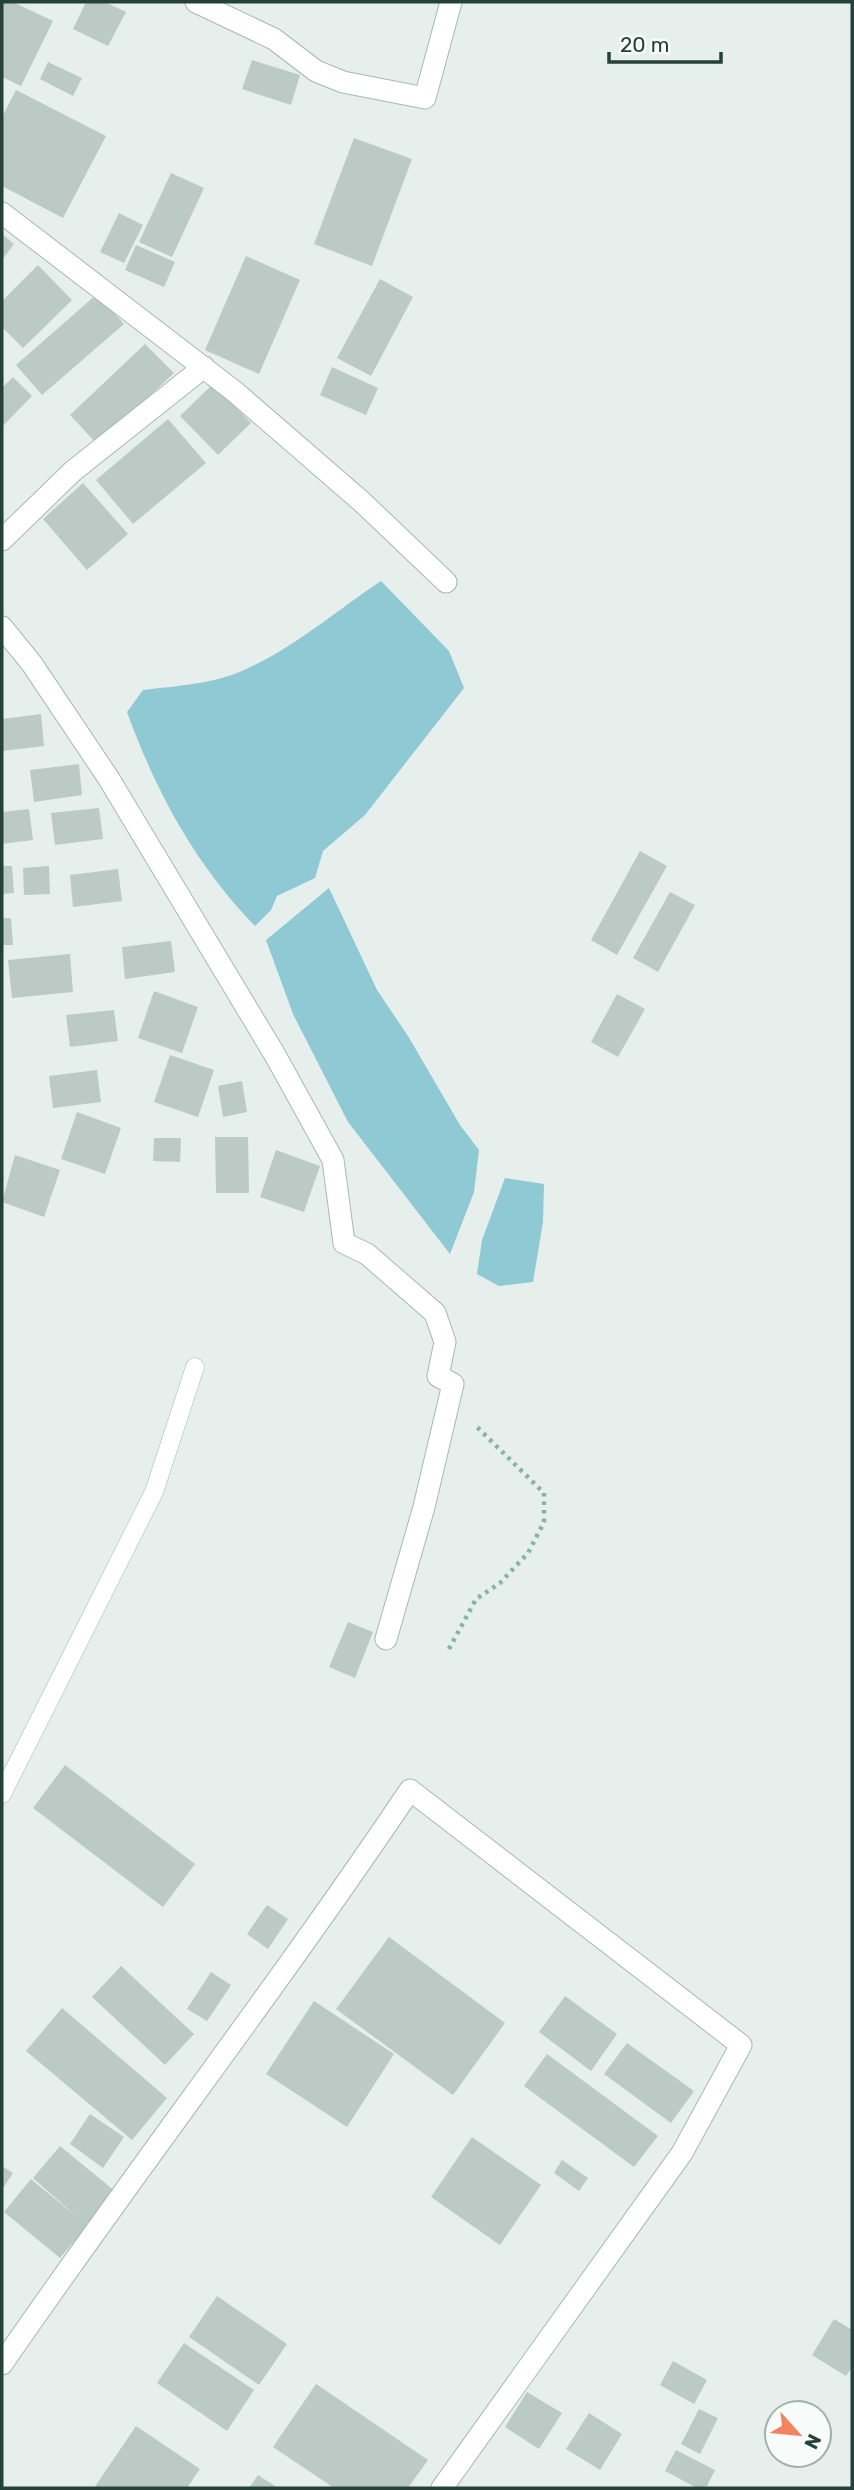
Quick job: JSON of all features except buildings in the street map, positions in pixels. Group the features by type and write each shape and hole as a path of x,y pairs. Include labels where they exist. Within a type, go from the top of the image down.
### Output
{"street":[{"path":"196,2 274,39 316,71 344,82 425,98 451,2"},
{"path":"2,213 204,368 361,500 446,582"},
{"path":"2,540 73,471 204,368"},
{"path":"2,627 32,664 109,779 275,1055 333,1160 344,1243 367,1254 435,1313 444,1342 438,1377 453,1384 424,1507 386,1639"},
{"path":"2,2364 93,2232 326,1914 410,1790 741,2045 682,2152 442,2488"}],"lane":[{"path":"2,1794 154,1492 195,1367"}],"path":[{"path":"449,1649 476,1599 500,1583 528,1553 544,1522 544,1493 522,1469 478,1432 453,1384"}],"water":[{"path":"381,581 449,651 464,688 365,815 323,851 315,878 277,896 271,910 255,926 214,878 179,826 138,742 127,712 143,690 220,678 262,661"},
{"path":"329,888 377,990 408,1036 460,1125 479,1150 474,1192 450,1254 348,1122 293,1014 266,940"},
{"path":"505,1178 544,1184 543,1222 533,1282 499,1286 477,1274 482,1240"}]}
